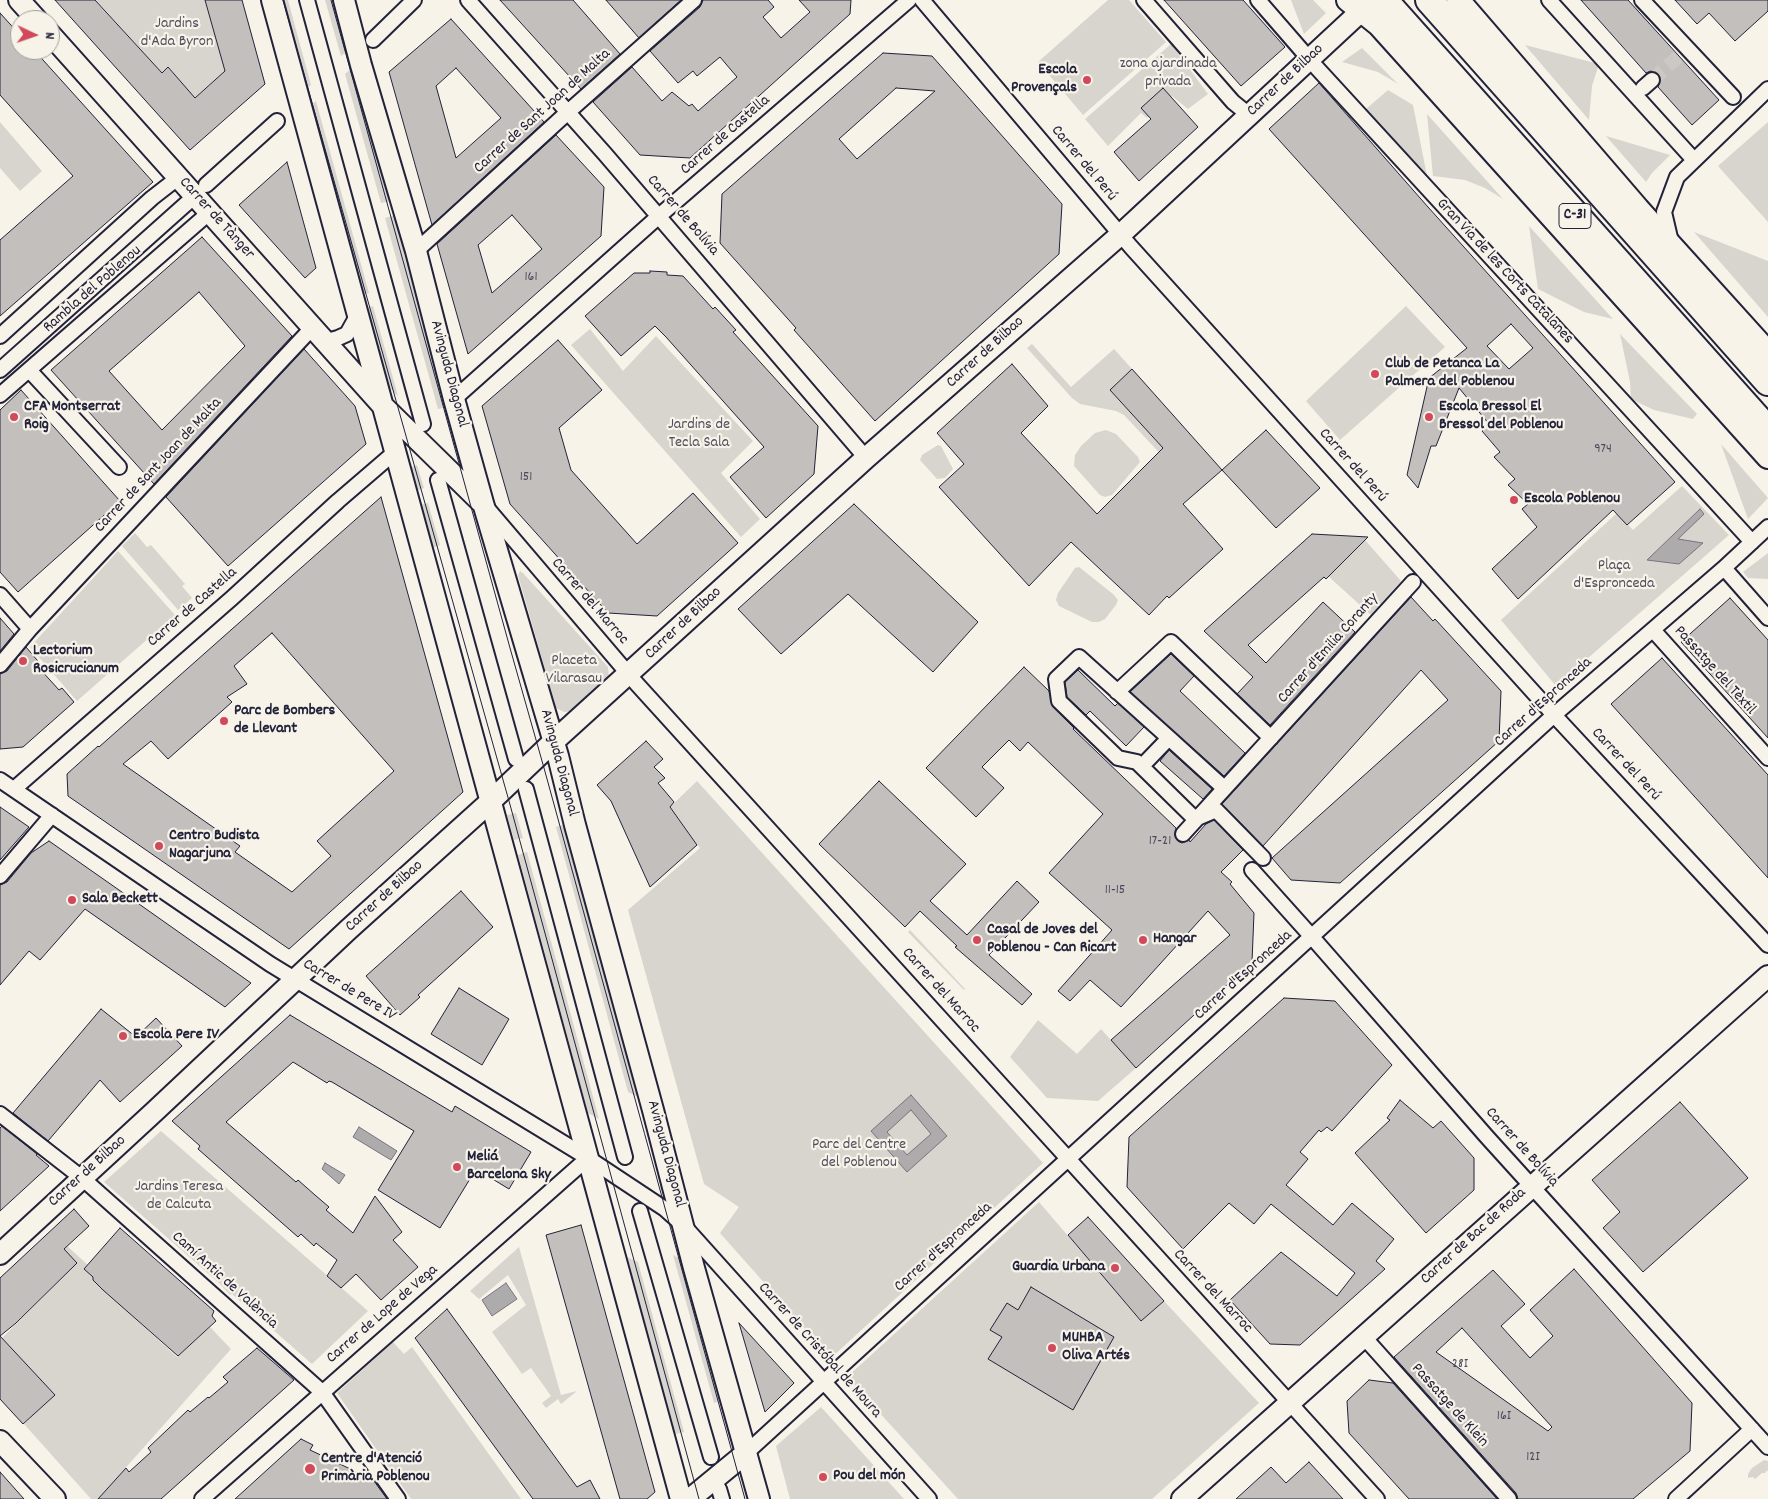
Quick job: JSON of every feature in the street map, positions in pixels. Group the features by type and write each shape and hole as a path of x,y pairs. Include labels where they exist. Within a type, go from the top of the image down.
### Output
{"highway":[{"name":"C-31","path":"1429,0 1768,382"},
{"name":"C-31","path":"1367,4 1768,430"}],"main road":[{"path":"1458,0 1768,353"},
{"path":"1367,4 1379,24 1768,457"}],"street":[{"path":"20,0 28,10"},
{"path":"272,0 681,1499"},
{"path":"307,0 423,424"},
{"name":"Avinguda Diagonal","path":"344,0 416,251 483,503 553,742 758,1499"},
{"path":"373,40 414,0"},
{"name":"Carrer de Bolívia","path":"468,0 659,216 866,458"},
{"name":"Carrer de Sant Joan de Malta","path":"416,251 694,0"},
{"name":"Carrer de Castella","path":"454,399 659,216 910,0"},
{"name":"Carrer del Perú","path":"922,0 1120,235 1554,716 1768,945"},
{"path":"1144,0 1233,102 1249,115"},
{"name":"Gran Via de les Corts Catalanes","path":"1258,0 1310,60 1752,542"},
{"path":"1549,0 1694,160"},
{"path":"1642,0 1683,52 1733,97"},
{"name":"Carrer de Bilbao","path":"0,1254 553,742 866,458 1120,235 1310,60 1367,4"},
{"name":"Carrer de Tànger","path":"60,45 381,404 483,503"},
{"path":"1673,246 1664,212 1677,177 1768,89"},
{"path":"206,185 277,121"},
{"name":"Rambla del Poblenou","path":"0,336 152,198 179,178"},
{"name":"Rambla del Poblenou","path":"0,370 187,203"},
{"name":"Rambla del Poblenou","path":"0,395 210,212"},
{"path":"320,334 338,338 347,334 357,316"},
{"name":"Carrer de Sant Joan de Malta","path":"0,665 30,629 150,502 320,334"},
{"path":"29,370 119,467"},
{"name":"Carrer de Castella","path":"14,789 395,452"},
{"path":"438,480 516,758"},
{"name":"Carrer del Marroc","path":"483,503 629,674 1377,1499"},
{"name":"Carrer d'Espronceda","path":"746,1453 1554,716 1724,568 1768,527"},
{"path":"1724,568 1768,618"},
{"name":"Carrer d'Emilia Coranty","path":"1183,834 1413,582"},
{"path":"0,596 30,629"},
{"name":"Passatge del Tèxtil","path":"1653,630 1768,758"},
{"path":"1117,692 1171,642 1271,738"},
{"path":"1224,788 1079,657 1056,679 1060,701 1118,758 1137,762 1195,819 1216,810 1263,858"},
{"path":"1142,766 1169,738"},
{"name":"Carrer de Pere IV","path":"0,780 295,979 588,1158 665,1209 684,1226"},
{"path":"526,789 625,1156"},
{"path":"0,876 52,815"},
{"name":"Carrer de Bolívia","path":"1252,870 1487,1137 1768,1447"},
{"name":"Carrer de Bac de Roda","path":"1182,1499 1289,1401 1768,976"},
{"name":"Camí Antic de València","path":"0,1114 82,1178 322,1392 398,1499"},
{"name":"Carrer de Lope de Vega","path":"202,1499 588,1158"},
{"path":"640,1211 710,1457"},
{"name":"Carrer de Cristóbal de Moura","path":"684,1226 929,1499"},
{"name":"Passatge de Klein","path":"1363,1336 1508,1499"},
{"path":"1676,1499 1752,1429"},
{"path":"0,1441 55,1499"},
{"path":"690,1499 746,1453"}],"green space":[{"name":"Jardins d'Ada Byron","path":"96,0 205,0 225,71 166,123 150,106 179,80 168,67 162,73"},
{"path":"279,0 288,0 311,85 304,91"},
{"path":"325,0 335,0 349,50 341,56"},
{"name":"Escola Provençals","path":"1108,0 1129,0 1166,42 1083,115 1038,62"},
{"path":"1291,0 1313,0 1326,13 1304,34"},
{"name":"zona ajardinada privada","path":"1171,44 1208,94 1188,109 1172,96 1147,118 1141,113 1108,146 1085,119"},
{"path":"1525,45 1599,64 1592,86 1589,120"},
{"path":"1362,48 1398,84 1378,72 1342,62"},
{"path":"354,66 391,201 381,203 345,74"},
{"path":"1388,90 1413,105 1427,176 1366,109"},
{"path":"316,101 369,293 360,295 309,107"},
{"path":"1427,114 1503,199 1485,188 1465,180 1433,176"},
{"path":"0,122 42,171 20,191 0,168"},
{"path":"1768,122 1768,222 1718,166"},
{"path":"1606,136 1670,155 1646,182"},
{"path":"395,215 447,407 438,409 385,218"},
{"path":"1529,226 1613,319 1584,312 1538,289"},
{"path":"1694,232 1768,261 1768,317"},
{"path":"373,306 398,396 384,382 364,308"},
{"name":"Club de Petanca La Palmera del Poblenou","path":"1406,306 1445,347 1340,440 1306,401"},
{"name":"Jardins de Tecla Sala","path":"590,329 623,371 656,336 753,441 721,473 760,519 741,537 571,345"},
{"path":"1620,334 1697,414 1693,419 1654,410 1631,399 1630,382"},
{"path":"1032,344 1071,387 1114,349 1132,369 1110,390 1200,489 1197,493 1124,415 1116,411 1080,404 1072,398 1027,348"},
{"path":"1106,430 1116,434 1138,457 1140,462 1112,495 1105,497 1100,495 1074,466 1075,455 1081,446 1095,433"},
{"path":"1721,444 1768,498 1748,519"},
{"path":"938,445 941,446 953,469 945,478 937,479 920,460 922,455"},
{"path":"417,465 424,488 415,491 409,468"},
{"name":"Plaça d'Espronceda","path":"1682,486 1729,535 1556,686 1501,620 1617,513 1633,530"},
{"path":"428,503 440,545 432,548 420,505"},
{"path":"135,533 147,547 151,545 185,584 182,586 192,598 178,610 122,546"},
{"path":"1365,540 1401,581 1371,615 1328,576"},
{"path":"118,551 175,615 77,701 30,647"},
{"path":"1768,553 1768,579 1748,578 1743,572"},
{"path":"1079,567 1118,600 1105,619 1099,622 1092,622 1059,606 1056,600 1058,593 1075,568"},
{"name":"Placeta Vilarasau","path":"520,571 608,667 609,678 576,711 564,712 556,708 518,575"},
{"name":"Parc del Centre del Poblenou","path":"697,781 1043,1163 831,1358 720,1233 739,1207 704,1184 628,910 700,848 670,807"},
{"path":"516,813 523,838 514,840 507,815"},
{"path":"565,824 640,1098 628,1092 556,827"},
{"path":"527,852 599,1119 588,1113 518,855"},
{"path":"910,930 965,989 964,990 908,932"},
{"path":"1038,1020 1077,1054 1101,1029 1136,1068 1098,1101 1047,1098 1010,1057"},
{"name":"Jardins Teresa de Calcuta","path":"161,1131 368,1311 312,1364 232,1294 230,1295 220,1284 104,1182"},
{"path":"1039,1202 1141,1321 1164,1301 1259,1403 1152,1499 958,1499 847,1377"},
{"path":"67,1246 88,1265 84,1269 95,1278 93,1280 177,1357 210,1327 231,1349 98,1499 91,1499 24,1424 54,1395 2,1338 77,1263 64,1249"},
{"path":"519,1247 561,1395 577,1391 561,1404 558,1399 546,1408 542,1403 551,1396 531,1368 522,1374 492,1332 526,1305 508,1275 479,1299 470,1291"},
{"path":"673,1255 684,1261 723,1400 714,1403"},
{"path":"627,1257 638,1262 684,1432 675,1434"},
{"path":"393,1342 404,1354 412,1347 521,1499 411,1499 337,1393"},
{"path":"821,1407 904,1499 790,1499 776,1446"},
{"path":"1764,1460 1768,1461 1768,1472 1767,1470 1755,1479 1753,1477 1748,1478 1752,1468"}],"shaded area":[{"path":"1700,509 1704,514 1678,539 1703,543 1679,564 1647,560"},
{"path":"911,1095 947,1136 907,1172 871,1131","holes":["911,1110 931,1134 907,1155 887,1132"]},
{"path":"359,1127 397,1151 391,1160 353,1137"},
{"path":"325,1163 345,1175 339,1184 322,1169"},
{"path":"506,1283 517,1299 492,1316 482,1300"}],"building":[{"path":"55,0 95,0 162,73 168,67 195,98 225,71 205,0 242,0 265,84 190,150"},
{"path":"500,0 573,0 620,54 581,89"},
{"path":"606,0 681,0 639,38"},
{"path":"703,0 768,0 774,7 763,17 781,38 810,12 799,0 851,0 850,14 690,158 640,155 593,102 632,67 662,101 672,92 689,106 692,104 698,111 737,77 720,57 697,76 693,71 678,83 650,51 700,7"},
{"path":"1164,0 1243,0 1285,47 1241,86"},
{"path":"1581,0 1628,0 1719,100 1692,125 1658,87 1661,79 1658,74 1651,71 1646,73"},
{"path":"1675,0 1768,0 1768,11 1735,41 1709,13 1697,24"},
{"path":"0,13 10,24 10,60 43,60 153,182 0,316 0,240 73,176 0,95"},
{"path":"451,19 544,122 432,225 389,72","holes":["456,68 501,118 456,158 436,86"]},
{"path":"883,53 932,56 1062,204 1059,254 875,421 720,243 722,194","holes":["896,88 935,91 857,159 839,139"]},
{"path":"1319,83 1675,482 1627,525 1613,510 1518,599 1492,569 1537,527 1522,509 1528,504 1508,485 1515,479 1494,457 1500,452 1482,431 1489,424 1459,388 1436,446 1431,446 1418,488 1407,475 1429,378 1467,348 1269,129","holes":["1511,324 1533,348 1509,369 1487,346"]},
{"path":"1163,88 1198,127 1139,181 1114,152 1151,119 1141,108"},
{"path":"556,135 604,187 601,236 468,354 437,244","holes":["512,215 542,249 492,293 478,245"]},
{"path":"287,162 316,268 305,278 239,205"},
{"path":"202,237 292,336 154,484 51,370","holes":["199,292 245,346 162,430 109,371"]},
{"path":"650,271 667,272 667,275 683,276 713,309 715,307 736,330 733,332 818,426 814,474 766,518 730,477 764,447 666,337 655,326 621,356 585,316 634,273 650,273"},
{"path":"558,340 602,390 559,428 571,470 637,544 693,493 738,543 657,616 608,613 510,504 482,406"},
{"path":"304,349 355,406 366,444 228,566 166,497"},
{"path":"1012,364 1048,406 1021,433 1097,514 1163,448 1110,390 1132,369 1222,470 1183,504 1223,549 1169,598 1167,596 1149,615 1071,542 1029,586 939,487 964,464 937,433"},
{"path":"21,390 120,501 18,592 0,572 0,410"},
{"path":"1266,430 1320,488 1276,528 1222,470"},
{"path":"381,497 463,792 289,949 68,796 67,774","holes":["272,633 394,771 317,841 331,856 292,892 235,852 240,846 123,764 151,741 168,759 232,702 227,697 247,684 234,666"]},
{"path":"854,504 978,622 933,672 848,594 781,654 738,609"},
{"path":"1312,534 1368,537 1326,579 1324,577 1248,645 1266,663 1323,602 1355,632 1270,725 1237,694 1253,677 1204,631"},
{"path":"1411,597 1433,621 1435,619 1501,691 1499,741 1340,883 1291,880 1272,858 1448,700 1421,670 1263,846 1222,804"},
{"path":"1730,598 1768,640 1768,738 1681,642"},
{"path":"0,618 14,634 0,651"},
{"path":"26,647 43,667 40,669 59,690 62,688 74,702 23,747 0,749 0,674 7,671"},
{"path":"1171,654 1194,676 1180,691 1245,753 1224,776 1130,692"},
{"path":"1662,658 1768,775 1768,878 1611,704"},
{"path":"1024,667 1049,691 1053,707 1073,729 1176,828 1175,836 1178,841 1182,843 1189,840 1190,842 1206,824 1214,820 1243,850 1221,872 1232,882 1230,884 1254,913 1252,962 1136,1068 1111,1040 1230,935 1208,911 1121,1007 1090,980 1070,1001 1058,991 1112,930 1049,873 1103,814 1028,742 1020,751 1009,740 982,767 1004,788 976,817 926,768"},
{"path":"1078,670 1115,706 1118,703 1144,727 1126,746 1090,711 1086,715 1067,697 1065,682"},
{"path":"646,741 663,759 654,767 665,778 658,783 674,802 670,807 697,845 650,887 611,801 597,785"},
{"path":"1169,750 1212,789 1203,799 1160,761"},
{"path":"879,781 966,864 930,901 967,935 1017,881 1039,902 989,955 1032,994 1022,1005 955,947 957,946 920,911 905,927 819,844"},
{"path":"0,807 29,827 0,860"},
{"path":"49,841 251,983 225,1007 85,909 40,960 29,951 0,985 0,885 7,882 31,853"},
{"path":"461,891 493,927 418,995 420,997 400,1015 366,976"},
{"path":"459,988 509,1019 482,1065 431,1034"},
{"path":"1284,998 1335,1001 1392,1065 1332,1131 1327,1127 1321,1132 1319,1130 1300,1152 1308,1159 1286,1185 1333,1225 1352,1203 1394,1239 1376,1261 1385,1269 1300,1345 1270,1344 1230,1300 1281,1252 1337,1296 1355,1273 1271,1204 1254,1224 1229,1203 1183,1249 1127,1187 1129,1137"},
{"path":"101,1009 136,1037 156,1018 182,1046 120,1102 100,1080 48,1141 13,1113"},
{"path":"290,1015 452,1112 455,1106 531,1152 509,1189 476,1169 440,1228 378,1190 414,1131 332,1082 329,1081 327,1083 293,1062 226,1122 296,1182 298,1180 329,1207 326,1210 353,1233 375,1196 402,1232 393,1240 418,1267 381,1300 356,1274 341,1288 327,1276 337,1260 316,1243 314,1246 301,1234 298,1237 198,1149 200,1146 172,1121"},
{"path":"1400,1100 1433,1128 1441,1121 1474,1158 1474,1190 1426,1233 1355,1153 1390,1120 1387,1118"},
{"path":"1680,1102 1748,1178 1643,1272 1603,1228 1620,1212 1592,1180"},
{"path":"2,1126 49,1166 0,1211 0,1128"},
{"path":"74,1209 89,1226 64,1249 77,1263 16,1323 0,1336 0,1278"},
{"name":"Guardia Urbana","path":"1088,1217 1164,1301 1141,1321 1068,1235"},
{"path":"581,1225 655,1492 647,1499 620,1499 546,1235"},
{"path":"120,1228 214,1311 212,1316 216,1321 178,1356 103,1290 84,1269"},
{"path":"1574,1269 1692,1403 1690,1451 1633,1499 1518,1499 1516,1493 1394,1357 1493,1270 1525,1304 1501,1326 1530,1358 1553,1336 1530,1310","holes":["1462,1328 1552,1427 1548,1431 1436,1352"]},
{"path":"1031,1287 1114,1337 1073,1410 988,1359 1002,1337 990,1330 1007,1303 1018,1310"},
{"path":"447,1309 577,1487 590,1480 600,1499 533,1499 415,1338"},
{"path":"739,1323 794,1383 765,1412"},
{"path":"0,1336 55,1395 23,1424 0,1399"},
{"path":"257,1348 294,1380 161,1499 98,1499 126,1468 129,1472 151,1452 148,1448 188,1410 190,1412 228,1382 223,1377"},
{"path":"1369,1380 1393,1383 1497,1499 1409,1499 1349,1433 1347,1401"},
{"name":"Centre d'Atenció Primària Poblenou","path":"301,1439 313,1445 310,1450 361,1474 366,1470 387,1499 235,1499"},
{"path":"1309,1462 1343,1499 1236,1499 1271,1467 1286,1483"},
{"path":"0,1472 24,1499 0,1499"}],"tunnel":[{"path":"1652,80 1679,56"}],"tram line":[{"path":"283,0 509,801 699,1499"},
{"path":"331,0 745,1499"}],"place":[{"name":"Escola Provençals","path":"1087,80"},
{"name":"Club de Petanca La Palmera del Poblenou","path":"1375,374"},
{"name":"CFA Montserrat Roig","path":"14,417"},
{"name":"Escola Bressol El Bressol del Poblenou","path":"1429,417"},
{"name":"Escola Poblenou","path":"1514,500"},
{"name":"Lectorium Rosicrucianum","path":"23,661"},
{"name":"Parc de Bombers de Llevant","path":"224,721"},
{"name":"Centro Budista Nagarjuna","path":"159,846"},
{"name":"Sala Beckett","path":"72,900"},
{"name":"Casal de Joves del Poblenou - Can Ricart","path":"977,940"},
{"name":"Hangar","path":"1143,940"},
{"name":"Escola Pere IV","path":"123,1036"},
{"name":"Meliá Barcelona Sky","path":"457,1167"},
{"name":"Guardia Urbana","path":"1115,1268"},
{"name":"MUHBA Oliva Artés","path":"1052,1348"},
{"name":"Centre d'Atenció Primària Poblenou","path":"310,1469"},
{"name":"Pou del món","path":"823,1477"}]}
